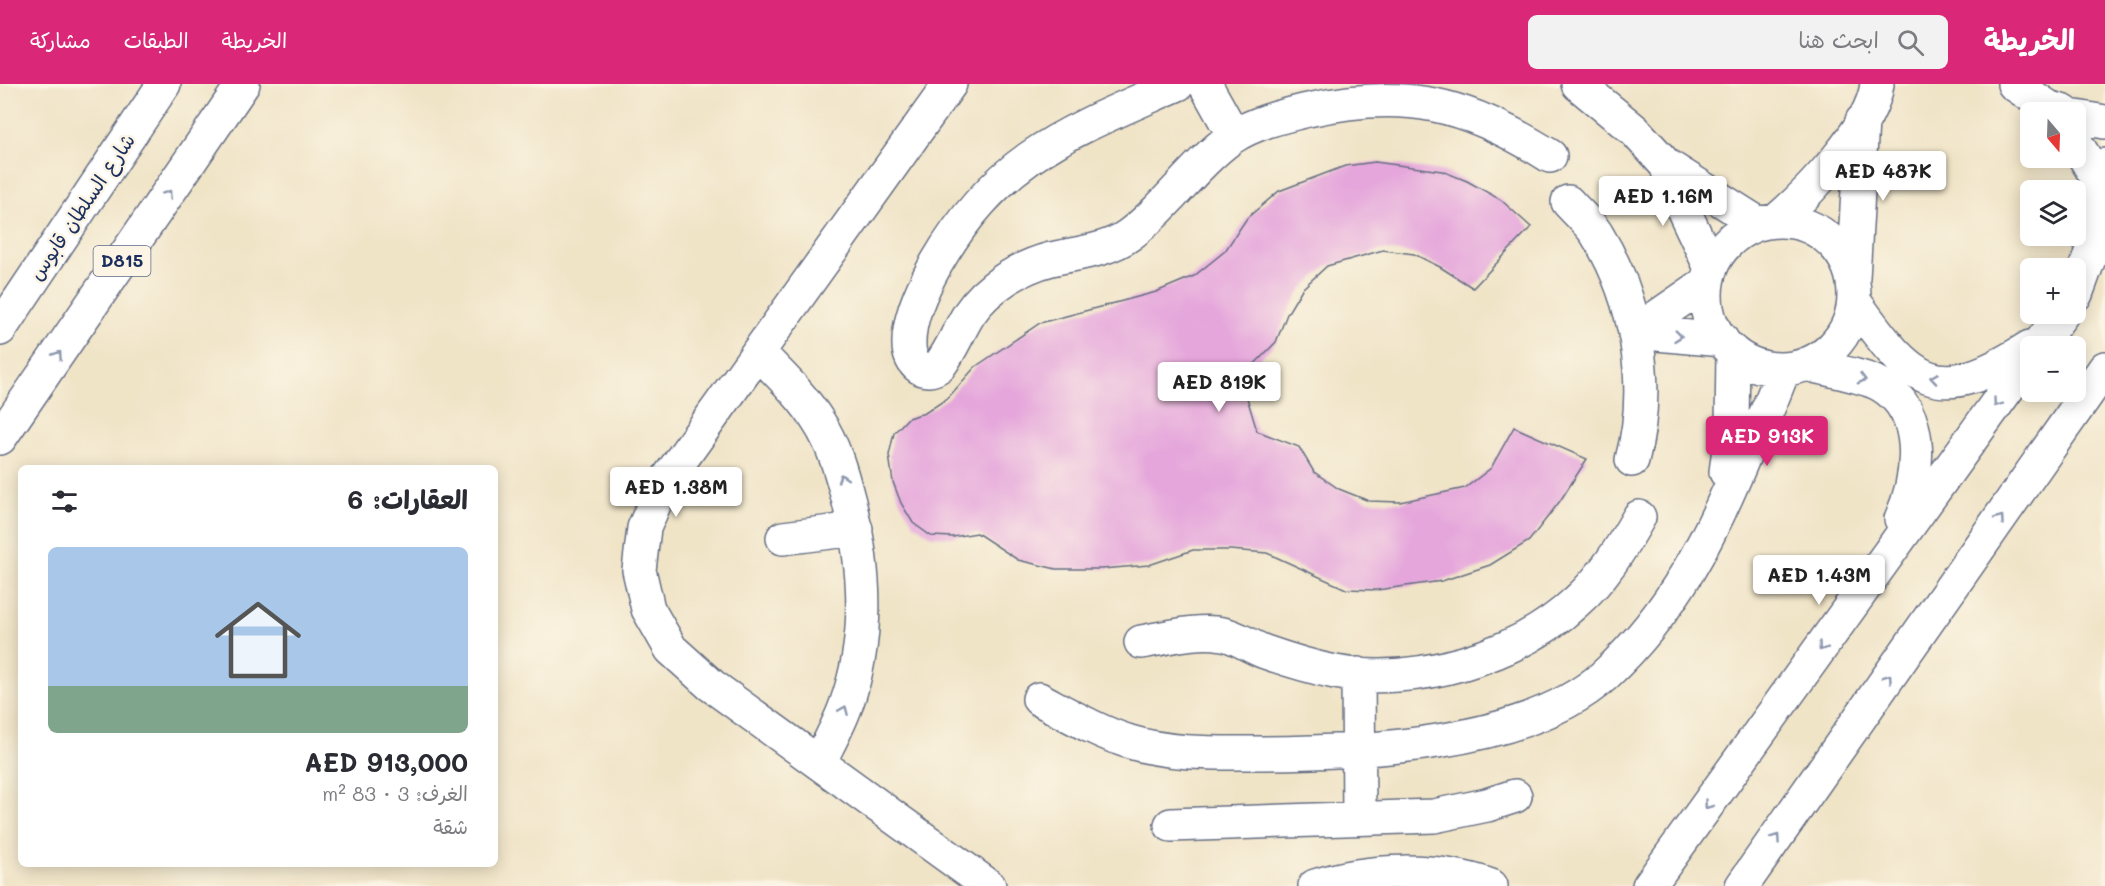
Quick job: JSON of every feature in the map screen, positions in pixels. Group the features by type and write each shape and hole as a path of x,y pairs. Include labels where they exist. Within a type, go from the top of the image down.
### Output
{"main road":[{"name":"شارع السلطان قابوس","path":"0,329 164,84"},
{"name":"D815","path":"0,438 243,84"},
{"path":"950,84 661,488 644,528 639,570 648,609 670,649 711,685 989,886"},
{"path":"1179,84 1048,144 1009,172 984,196 953,236 930,275 918,302 908,346 917,366 926,372 940,365 976,303 1000,283 1034,264 1108,247 1127,236 1211,155 1234,136 1284,116 1339,103 1389,99 1443,106 1478,116 1518,136 1550,156"},
{"path":"1205,84 1234,136"},
{"path":"1578,84 1635,131 1666,165 1767,223 1810,227 1825,236 1837,248 1853,290 1899,360 1917,374 1934,380 1975,376 1996,369 2020,354"},
{"path":"2014,84 2044,102"},
{"path":"1879,85 1862,122 1836,160 1767,223 1730,241 1719,253 1709,275 1708,316 1727,346 1752,363 1795,366 1880,384 1894,396 1915,438 1917,459 1914,483 1882,563"},
{"path":"2086,118 2105,122"},
{"path":"1039,699 1090,726 1130,742 1167,750 1277,753 1422,743 1472,733 1533,716 1575,696 1609,670 1656,620 1724,507 1746,450 1795,366 1821,356 1837,341 1849,322 1853,290 1862,122"},
{"path":"2086,160 2100,184 2105,239"},
{"path":"1666,165 1709,275"},
{"path":"2086,267 2091,253 2100,184"},
{"path":"1568,202 1595,232 1615,272 1635,332 1641,381 1641,409 1632,460"},
{"path":"1635,332 1709,275"},
{"path":"1635,332 1727,346"},
{"path":"1704,542 1729,459 1732,426 1727,346"},
{"path":"758,352 794,390 819,422 834,453 856,529 864,581 862,626 847,705 819,763"},
{"path":"1742,886 2105,368"},
{"path":"1649,886 2020,371"},
{"path":"0,448 35,388"},
{"path":"1141,642 1223,634 1301,665 1358,674 1392,676 1431,671 1503,648 1531,635 1578,601 1619,552 1640,517"},
{"path":"783,538 856,529"},
{"path":"1358,674 1359,818"},
{"path":"1171,825 1434,816 1487,805 1515,796"},
{"path":"1315,886 1349,878 1398,874 1437,874 1472,879 1491,886"}],"building":[{"path":"1375,162 1442,171 1467,181 1501,200 1531,227 1473,288 1414,254 1383,250 1327,266 1302,289 1287,314 1276,342 1241,378 1257,431 1299,447 1314,472 1339,489 1369,501 1400,502 1465,488 1491,468 1514,427 1587,459 1560,501 1529,541 1490,565 1442,581 1377,590 1346,589 1267,553 1230,550 1193,550 1149,565 1102,569 1056,569 1018,560 977,533 953,537 931,536 913,523 901,503 893,482 889,455 894,433 908,418 925,413 948,398 975,367 1040,323 1156,292 1194,276 1225,251 1247,218 1279,191 1345,166"}]}
